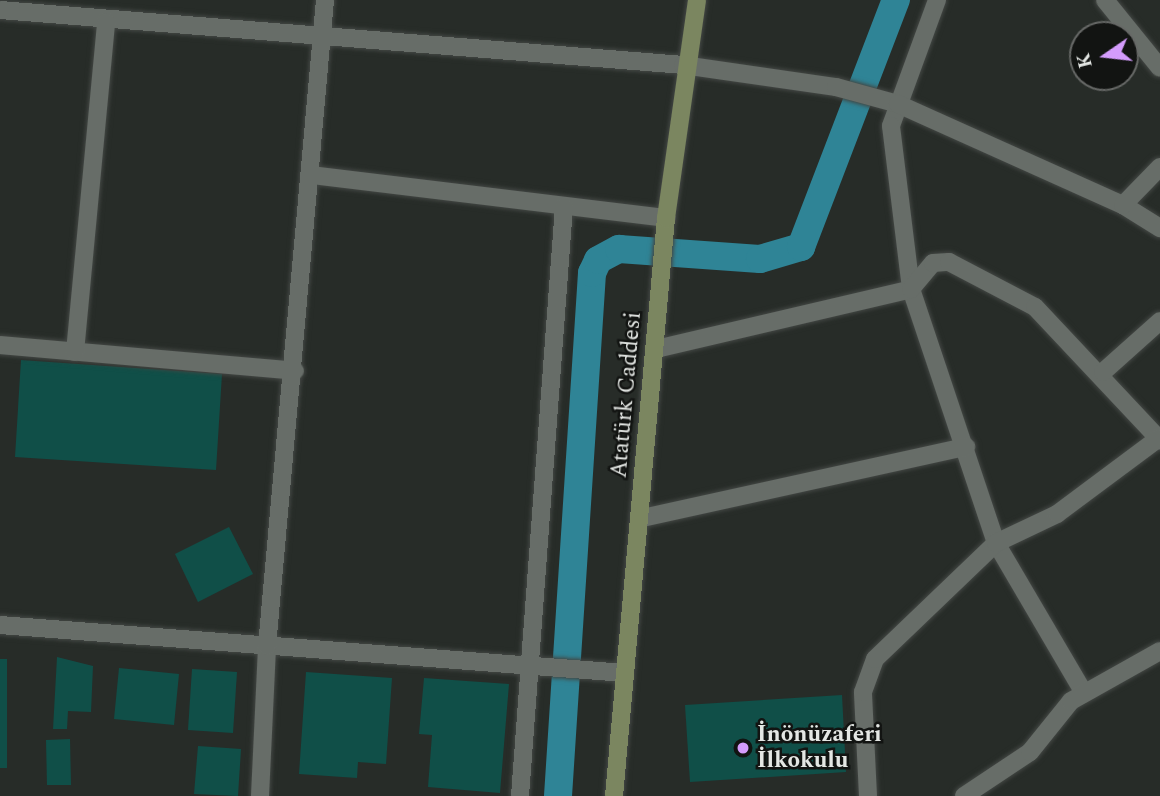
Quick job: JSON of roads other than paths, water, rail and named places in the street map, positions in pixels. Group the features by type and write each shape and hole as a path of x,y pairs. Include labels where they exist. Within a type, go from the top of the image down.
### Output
{"street":[{"path":"260,796 267,646 295,371 325,0"},
{"name":"Atatürk Caddesi","path":"614,796 642,518 666,218 683,65 697,0"},
{"path":"937,0 898,104 892,165 911,289 996,543 1084,693"},
{"path":"1105,0 1160,68"},
{"path":"0,10 59,8 106,22 683,65 836,87 898,104 1123,205 1160,228"},
{"path":"75,352 106,22"},
{"path":"1123,205 1160,167"},
{"path":"311,176 666,218"},
{"path":"520,796 564,207"},
{"path":"656,349 911,289 933,263 957,264 1035,307 1103,372 1160,439 1057,514 996,543 868,669 862,721 868,796"},
{"path":"1103,372 1160,321"},
{"path":"0,345 295,371"},
{"path":"642,518 966,447"},
{"path":"0,625 625,673"},
{"path":"964,796 1030,752 1067,704 1160,651"}],"waterway":[{"path":"558,796 592,273 598,260 619,249 760,259 801,247 896,0"}],"place":[{"name":"İnönüzaferi İlkokulu","path":"743,748"}]}
